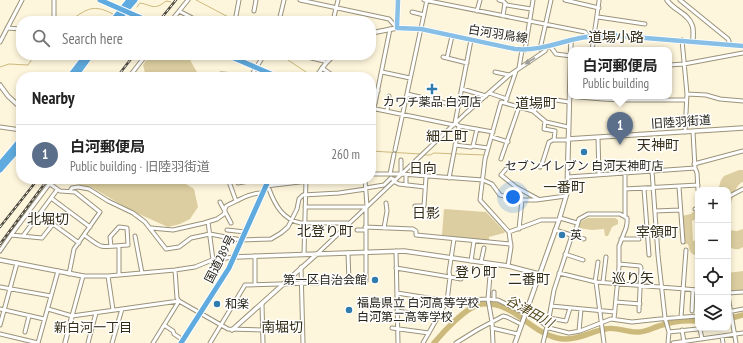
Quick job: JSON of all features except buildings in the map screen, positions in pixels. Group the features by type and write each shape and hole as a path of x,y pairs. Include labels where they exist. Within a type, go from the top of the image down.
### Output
{"highway":[{"path":"100,0 137,16"},
{"path":"116,16 129,0"},
{"path":"122,16 135,0"},
{"path":"73,72 82,60"},
{"path":"79,72 87,60"},
{"path":"238,60 266,72"},
{"path":"0,164 16,145"},
{"path":"0,170 16,152"},
{"name":"国道289号","path":"182,341 219,286 234,257 267,184"}],"main road":[{"path":"397,28 398,0"},
{"name":"白河羽鳥線","path":"397,28 421,29 523,50 540,49 588,36 617,35 743,46"}],"street":[{"path":"0,42 22,0"},
{"path":"54,0 54,16"},
{"path":"175,16 188,0"},
{"path":"236,16 239,0"},
{"path":"254,11 256,0"},
{"path":"280,16 284,0"},
{"path":"300,0 318,2 336,8 375,16"},
{"path":"334,16 338,0"},
{"path":"395,150 426,0 545,23 585,32 588,36"},
{"path":"477,11 480,0"},
{"path":"499,0 504,1 507,4 531,9"},
{"path":"519,69 530,21 533,0"},
{"path":"540,49 551,0"},
{"path":"567,0 599,8"},
{"path":"592,47 598,17 599,0"},
{"path":"667,0 671,6 685,16 692,25 693,41"},
{"path":"680,0 728,39 730,44"},
{"path":"503,16 504,1"},
{"path":"179,11 188,16"},
{"path":"412,12 424,15"},
{"path":"376,16 389,19 397,28"},
{"path":"598,17 644,24"},
{"path":"7,28 16,29"},
{"path":"376,32 397,28"},
{"path":"376,97 390,29"},
{"path":"447,58 452,36"},
{"path":"449,178 455,145 457,125 455,122 471,40"},
{"path":"570,40 570,47"},
{"path":"682,40 687,94 686,132"},
{"path":"232,330 284,284 401,174 457,125 509,75 549,47 556,54 568,56"},
{"path":"672,65 743,53"},
{"path":"443,57 467,63"},
{"path":"133,72 142,60"},
{"path":"254,72 261,60"},
{"path":"319,72 325,60"},
{"path":"322,68 328,72"},
{"path":"506,101 516,71"},
{"path":"382,72 410,78"},
{"path":"495,72 509,75"},
{"path":"0,85 16,103"},
{"path":"462,89 488,94 534,112 545,121 568,127"},
{"path":"407,94 458,106"},
{"path":"687,94 706,95 720,99 743,101"},
{"path":"387,111 389,96"},
{"path":"549,99 569,102"},
{"path":"515,343 566,196 568,177 570,99"},
{"path":"650,99 686,100"},
{"path":"506,101 501,102 485,159 480,200 509,232 511,244 508,266"},
{"path":"534,112 538,103"},
{"path":"501,159 519,107"},
{"path":"376,109 493,132"},
{"path":"545,121 544,129 555,131 554,140"},
{"path":"0,127 16,129"},
{"name":"旧陸羽街道","path":"568,140 743,128"},
{"path":"473,146 477,129"},
{"path":"625,189 698,186 697,173 694,164 693,132"},
{"path":"492,137 508,142"},
{"path":"598,138 600,175"},
{"path":"540,167 547,144 554,140 568,140"},
{"path":"455,145 488,148"},
{"path":"694,164 743,151"},
{"path":"390,174 394,154"},
{"path":"401,160 401,174"},
{"path":"506,168 501,175 516,187 539,199"},
{"path":"568,177 695,168"},
{"path":"652,171 658,255 666,320 669,330 668,343"},
{"path":"625,173 625,217"},
{"path":"376,174 406,174 426,177 483,180 492,184 500,195 522,200 566,196"},
{"path":"406,174 406,185"},
{"path":"415,206 424,206 426,177"},
{"path":"70,191 72,188 78,186 89,189 108,201 133,213 145,222 164,249 166,249 180,247 191,238 210,234 241,240 271,239 286,229 297,209 300,198 306,194 339,193 366,189 384,185 390,178 406,185 425,188"},
{"path":"0,251 50,184 57,190 75,192 100,211 100,214 74,249 69,274"},
{"path":"230,184 236,201"},
{"path":"150,228 154,227 173,230 208,222 217,219 224,214 226,206 236,201 265,189 288,184"},
{"path":"305,264 305,259 302,254 305,223 306,184"},
{"path":"366,184 366,281"},
{"path":"679,187 682,242"},
{"path":"731,195 743,188"},
{"path":"265,189 269,189 280,212 295,222 348,223"},
{"path":"644,189 649,255"},
{"path":"23,236 57,190"},
{"path":"51,198 90,227"},
{"path":"519,229 522,200"},
{"path":"220,202 231,223"},
{"path":"384,228 387,212 386,204"},
{"path":"305,207 366,206"},
{"path":"655,211 680,210"},
{"path":"543,342 554,290 565,254 579,219 588,214 620,214 628,220 619,246 619,264 614,319"},
{"path":"509,232 541,220 559,219 577,223"},
{"path":"208,222 213,260"},
{"path":"11,235 42,238 54,224 79,243"},
{"path":"84,235 99,245 103,246 111,246 119,246 128,244 127,228 119,227 110,237 111,246"},
{"path":"358,230 384,228 413,229 416,231 416,235 511,244"},
{"path":"227,230 245,232"},
{"path":"555,230 584,239"},
{"path":"135,236 142,273"},
{"path":"423,343 447,301 454,239"},
{"path":"621,239 639,239"},
{"path":"471,261 474,241"},
{"path":"119,246 119,274"},
{"path":"481,262 484,248"},
{"path":"681,317 686,250"},
{"path":"0,260 69,274 84,276 108,276 195,267 213,260 234,257 396,251 508,266 539,274"},
{"path":"396,251 398,343"},
{"path":"210,343 245,286 255,284 349,282 348,253"},
{"path":"565,254 583,260"},
{"path":"255,256 255,284"},
{"path":"603,282 606,257"},
{"path":"598,262 596,282 604,343"},
{"path":"0,325 2,310 10,289 17,263"},
{"path":"492,264 488,299 492,322 493,343"},
{"path":"619,264 640,266 642,270 639,311"},
{"path":"301,267 303,343"},
{"path":"396,268 460,279"},
{"path":"175,270 177,298 179,301"},
{"path":"0,334 38,343 58,271"},
{"path":"560,273 596,282 693,290 692,311"},
{"path":"65,343 84,276"},
{"path":"108,276 113,310"},
{"path":"0,287 51,296"},
{"path":"494,292 494,300"},
{"path":"731,294 743,292"},
{"path":"397,293 447,301 494,300 505,303 525,315 539,320 547,328 565,332 578,331 601,325 614,319 632,322 695,316"},
{"path":"48,309 72,316 179,301 232,330 263,330 302,327"},
{"path":"154,343 179,301"},
{"path":"616,302 640,304"},
{"path":"262,304 263,343"},
{"path":"551,306 615,312"},
{"path":"549,318 566,322 570,308"},
{"path":"112,343 122,309"},
{"path":"578,331 581,309"},
{"path":"731,313 743,309"},
{"path":"2,310 44,319"},
{"path":"397,311 438,317"},
{"path":"88,343 96,312"},
{"path":"25,332 29,316"},
{"path":"456,343 505,316 522,324"},
{"path":"731,318 736,343"},
{"path":"164,325 173,331 174,334 182,341"},
{"path":"392,328 429,333"},
{"path":"492,328 518,334"},
{"path":"669,330 695,329"},
{"path":"682,330 684,342"},
{"path":"700,331 702,339"},
{"path":"673,343 743,333"},
{"path":"722,336 723,343"}],"shaded area":[{"path":"146,60 190,60 197,72 145,72 143,65"},
{"path":"739,170 743,170 743,182 734,193 731,204 731,187 719,187 724,176"},
{"path":"78,184 186,184 194,189 198,207 190,219 180,224 168,227 132,211 91,187"},
{"path":"444,209 486,212 505,232 489,237 489,241 442,235"},
{"path":"695,212 695,220 692,221 693,241 695,241 695,255 689,249 688,244 684,244 681,216 691,214"},
{"path":"588,218 615,218 618,220 618,224 612,227 608,236 605,236 604,229 592,230 578,228 579,222"},
{"path":"743,229 743,247 734,249 731,248 731,230 737,231"},
{"path":"743,271 743,291 731,292 731,273"}],"waterway":[{"path":"196,0 226,16"},
{"path":"137,7 140,3 156,7 166,1 171,2"},
{"path":"77,16 86,10 96,8 113,14"},
{"path":"0,67 9,64 28,65 32,60"},
{"path":"288,60 306,72"},
{"path":"376,93 379,93 376,108"},
{"path":"376,151 420,154"},
{"path":"423,155 430,155 434,153 484,155"},
{"name":"谷津田川","path":"434,343 462,315 475,306 481,304 492,304 512,311 547,335 564,339 576,338 609,328 641,332 673,322 695,321"},
{"name":"谷津田川","path":"731,318 743,315"}],"railway":[{"path":"163,16 176,0"},
{"path":"121,72 130,60"},
{"path":"0,227 34,184"},
{"path":"0,244 44,184"}],"place":[{"name":"カワチ薬品 白河店","path":"432,89"},
{"name":"白河郵便局","path":"620,145"},
{"name":"セブンイレブン 白河天神町店","path":"584,152"},
{"name":"英","path":"562,235"},
{"name":"第一区自治会館","path":"375,280"},
{"name":"和楽","path":"217,304"},
{"name":"福島県立 白河高等学校 白河第二高等学校","path":"349,310"}],"district":[{"name":"道場小路","path":"616,37"},
{"name":"道場町","path":"536,103"},
{"name":"細工町","path":"447,136"},
{"name":"天神町","path":"658,145"},
{"name":"日向","path":"423,168"},
{"name":"一番町","path":"564,187"},
{"name":"日影","path":"426,213"},
{"name":"北堀切","path":"48,219"},
{"name":"北登り町","path":"325,231"},
{"name":"宰領町","path":"657,232"},
{"name":"登り町","path":"476,272"},
{"name":"巡り矢","path":"633,278"},
{"name":"二番町","path":"529,279"},
{"name":"新白河一丁目","path":"93,327"},
{"name":"南堀切","path":"282,327"}]}
